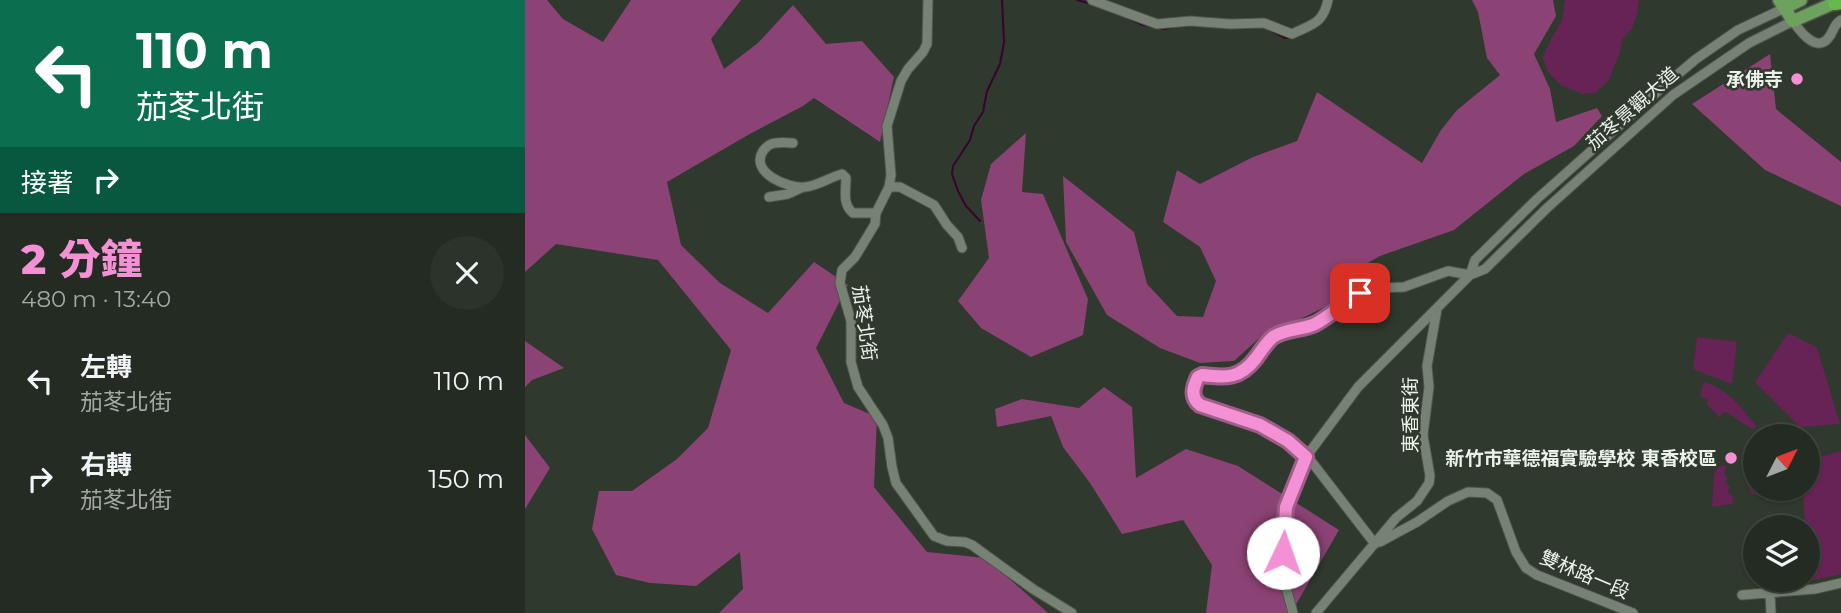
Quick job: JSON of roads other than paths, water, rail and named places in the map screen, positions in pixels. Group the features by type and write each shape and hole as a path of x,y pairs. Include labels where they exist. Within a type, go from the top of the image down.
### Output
{"main road":[{"name":"茄苳景觀大道","path":"1782,4 1801,0"},
{"name":"茄苳景觀大道","path":"1793,21 1839,2"},
{"path":"1782,4 1793,21"}],"street":[{"name":"茄苳北街","path":"928,0 927,44 901,80 887,126 891,175 889,187 876,213 875,224 855,257 842,270 841,284 851,321 851,362 858,387 883,425 888,438 896,483 934,536 972,545 1072,613"},
{"path":"1093,0 1157,24 1190,21 1263,23 1292,34 1321,19 1328,0"},
{"name":"茄苳景觀大道","path":"1470,275 1475,260 1537,199 1665,85 1696,59 1782,4"},
{"path":"1793,21 1808,40 1820,43 1826,41 1835,24 1841,20"},
{"name":"茄苳景觀大道","path":"1293,613 1286,587 1283,553 1286,507 1306,457 1358,387 1470,275 1485,269 1547,208 1673,95 1749,43 1793,21"},
{"path":"793,143 770,144 763,150 760,165 772,178 783,184 803,188"},
{"path":"769,197 788,194 842,173 846,178 846,205 850,211 876,213"},
{"path":"889,187 900,187 933,205 958,237 962,248"},
{"path":"1316,613 1375,544 1306,457 1288,441 1260,425 1200,405 1193,396 1198,377 1230,377 1242,373 1271,339 1281,332 1316,323 1360,293 1381,288 1404,287 1448,271 1470,275"},
{"name":"東香東街","path":"1375,544 1396,518 1417,501 1429,483 1423,435 1429,387 1427,366 1438,307"},
{"name":"雙林路一段","path":"1375,544 1417,522 1448,501 1468,492 1487,493 1497,500 1516,552 1525,568 1633,613"},
{"path":"1742,594 1815,589 1841,583"},
{"path":"1770,593 1771,613"}],"waterway":[{"path":"980,221 966,206 952,174 953,166 970,140 974,126 983,112 987,91 1000,64 1004,42 1002,0"},
{"path":"1077,0 1092,4"},
{"path":"1130,19 1154,27"},
{"path":"1160,28 1178,26"},
{"path":"1270,30 1285,38 1293,38"}],"place":[{"name":"承佛寺","path":"1797,79"},
{"name":"新竹市華德福實驗學校 東香校區","path":"1731,458"}]}
